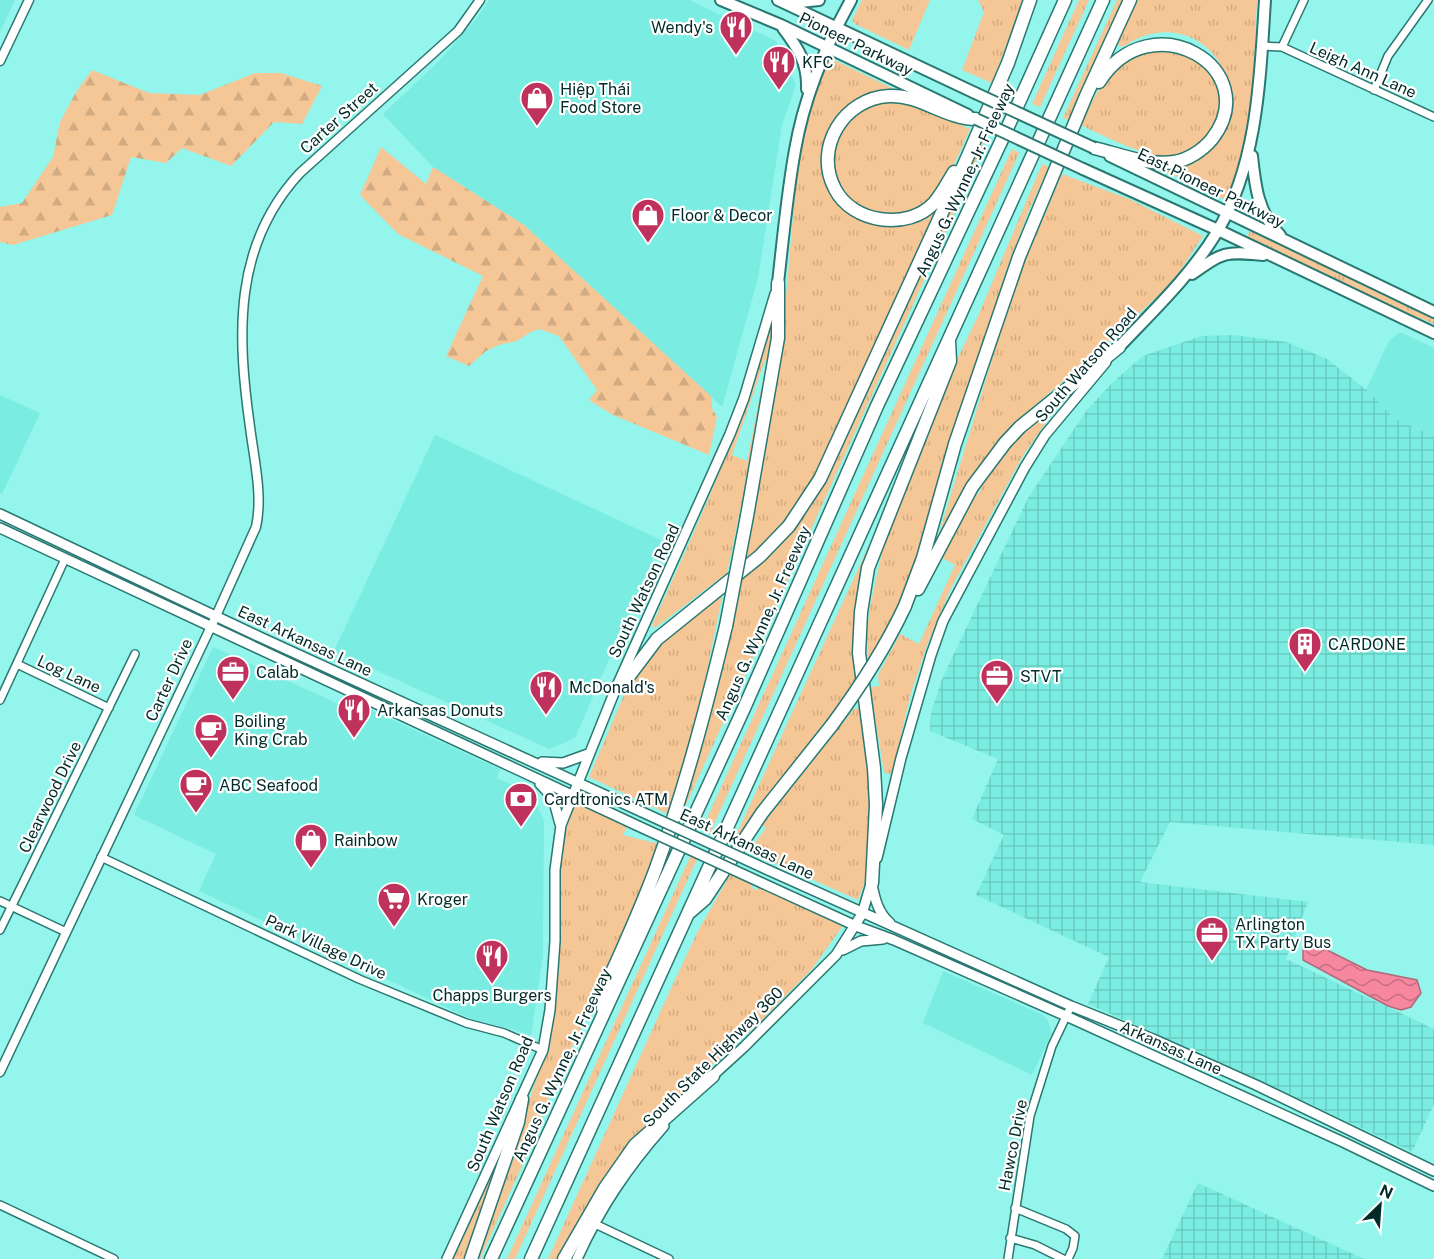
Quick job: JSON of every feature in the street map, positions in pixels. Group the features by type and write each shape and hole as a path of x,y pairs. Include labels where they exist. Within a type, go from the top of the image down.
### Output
{"highway":[{"path":"616,688 623,684 657,639 760,556 789,526 812,492 831,456 967,158 1008,63 1030,0"},
{"name":"Angus G. Wynne, Jr. Freeway","path":"491,1259 745,706 877,406 990,167 1065,0"},
{"path":"531,1259 1103,0"},
{"path":"687,915 705,899 762,813 855,694 878,659 905,606 923,558 955,444 1019,257 1086,96 1130,0"},
{"path":"1086,96 1094,90 1101,77 1129,48 1146,41 1163,39 1181,42 1197,49 1210,61 1226,94 1217,132 1202,149 1176,162 1159,163 1094,148"},
{"path":"967,158 958,167 934,203 924,211 912,216 893,220 867,216 851,206 835,190 828,163 832,139 843,117 863,102 873,98 903,96 963,119 976,119"},
{"path":"603,1017 604,990 655,870 676,809 705,710 726,626 778,338 778,283"},
{"path":"872,883 876,806 874,768 859,653 861,612 868,568 950,361 948,340"},
{"path":"905,606 920,586 972,487 1005,443 1020,427 1119,347"},
{"path":"564,1259 605,1188 635,1145 713,1076"},
{"path":"471,1259 518,1122 522,1099"}],"main road":[{"name":"Pioneer Parkway","path":"721,0 781,25 976,119"},
{"path":"781,2 801,3 819,0"},
{"name":"South Watson Road","path":"447,1259 543,1050 550,1010 555,941 555,870 561,825 616,688 744,398 778,283 795,149 807,103 827,47 851,0"},
{"name":"South Watson Road","path":"862,914 872,883 901,758 930,655 943,621 1025,466 1045,435 1119,347 1182,281 1218,230 1239,189 1250,149 1265,0"},
{"name":"Pioneer Parkway","path":"781,2 975,93"},
{"path":"781,25 806,65 807,103"},
{"name":"East Pioneer Parkway","path":"975,93 1434,312"},
{"path":"976,119 1218,230 1434,333"},
{"path":"1250,149 1262,211 1268,222 1287,242"},
{"path":"1182,281 1227,253 1273,256"},
{"name":"East Arkansas Lane","path":"0,514 862,914 1257,1085 1434,1171"},
{"name":"East Arkansas Lane","path":"0,528 636,825 856,926 894,940"},
{"path":"528,759 557,764 588,754"},
{"path":"529,775 553,798 561,825"},
{"path":"872,883 876,903 882,916 904,932"},
{"name":"South State Highway 360","path":"577,1259 593,1223 634,1161 681,1106 836,955 862,914"},
{"path":"836,955 861,940 894,940"},
{"name":"Arkansas Lane","path":"894,940 1343,1142 1434,1186"}],"street":[{"path":"0,61 29,0"},
{"name":"Carter Street","path":"246,278 257,238 284,190 458,31 480,0"},
{"path":"1262,46 1282,47 1304,0"},
{"path":"1374,90 1388,56 1428,0"},
{"name":"Leigh Ann Lane","path":"1282,47 1434,117"},
{"name":"Carter Drive","path":"0,1072 216,616 249,544 258,518 258,494 247,406 242,324 246,278"},
{"path":"0,700 65,558"},
{"name":"Clearwood Drive","path":"0,930 135,654"},
{"name":"Log Lane","path":"17,664 109,708"},
{"name":"Park Village Drive","path":"101,857 358,979 466,1023 504,1033 543,1050"},
{"path":"0,901 66,932"},
{"name":"Hawco Drive","path":"1008,1259 1030,1116 1052,1046 1071,1006"},
{"path":"0,1205 114,1259"},
{"path":"1015,1208 1066,1229 1075,1236 1068,1259"},
{"path":"593,1223 669,1259"},
{"path":"1010,1238 1035,1245 1063,1259"}],"shaded area":[{"path":"0,0 15,0 0,32"},
{"path":"489,0 689,0 776,41 796,85 782,125 758,278 722,407 524,225 433,167 383,114 439,61 477,18"},
{"path":"1400,332 1434,348 1434,436 1395,419 1366,390 1389,341"},
{"path":"1234,335 1286,342 1327,359 1369,392 1395,419 1434,436 1434,845 1170,822 1140,882 1308,902 1286,959 1434,1029 1434,1104 1412,1152 1251,1076 1088,1004 1109,957 976,895 1004,835 972,819 998,759 930,731 931,713 942,679 1028,498 1087,410 1112,383 1143,356 1201,336"},
{"path":"0,395 40,413 2,494 0,493"},
{"path":"435,435 661,540 575,738 549,749 334,651"},
{"path":"213,647 343,706 347,699 500,769 497,778 531,793 544,821 543,955 531,1036 469,1018 199,891 216,854 134,815"},
{"path":"943,971 1043,1015 1052,1033 1032,1075 923,1023"},
{"path":"1198,1183 1364,1259 1162,1259"}],"green space":[{"path":"862,0 930,0 909,50 855,24 852,20"},
{"path":"978,0 1022,0 992,83 962,70 984,12"},
{"path":"1079,0 1089,0 1040,107 1032,104"},
{"path":"1117,0 1125,0 1071,121 1063,118"},
{"path":"1135,0 1257,0 1254,75 1248,131 1236,180 1226,200 1157,167 1178,164 1192,158 1227,116 1231,107 1230,90 1220,63 1197,41 1169,32 1138,38 1123,47 1115,43"},
{"path":"1140,46 1197,52 1219,83 1221,100 1219,112 1208,135 1189,151 1177,156 1164,157 1145,153 1081,125 1108,76"},
{"path":"828,57 892,88 891,91 853,102 837,115 832,123 828,139 830,185 881,222 932,208 938,210 828,450 800,499 783,522 743,563 765,452 762,451 783,330 798,161 814,96"},
{"path":"92,70 149,93 200,95 255,73 281,73 322,86 302,124 274,122 231,166 182,148 166,163 131,157 112,215 13,245 0,242 0,207 22,203 53,157 60,122 76,92"},
{"path":"901,100 970,129 953,166 929,200 910,212 891,215 872,212 856,203 842,189 834,171 833,152 840,129 865,106 874,101"},
{"path":"981,137 985,139 955,212 685,807 682,806 740,577 804,512"},
{"path":"381,147 426,184 433,167 524,225 712,397 712,408 717,417 709,455 611,414 589,400 597,390 559,336 539,329 517,341 486,351 469,366 446,356 483,276 398,234 360,195"},
{"path":"1012,149 1019,153 710,833 702,829"},
{"path":"1042,164 1049,167 1029,210 1007,268 914,571 890,625 868,661 867,632 870,607 884,543 954,366 978,316"},
{"path":"1062,174 1129,199 1203,236 1180,271 1161,293 1027,412 997,443 971,478 938,537 1014,287"},
{"path":"1251,229 1434,315 1434,324 1247,237"},
{"path":"773,312 776,312 766,385 727,573 655,628 652,625 720,472 762,353","holes":["765,360 767,360 747,461 732,455"]},
{"path":"1056,401 1059,404 1024,454 951,588 927,645 911,693 892,773 888,774 884,771 870,687 879,686 878,675 900,634 919,644 955,565 942,558 981,490 980,488 1016,440"},
{"path":"870,543 866,558 857,680 789,768 741,836 737,833"},
{"path":"723,592 693,739 670,815 589,777 633,674 662,639"},
{"path":"860,708 873,783 867,877 858,900 771,861 774,853 768,853 764,857 749,851 766,828 762,825 854,709"},
{"path":"575,802 628,825 623,835 659,844 628,924 550,1095 521,1168 480,1259 475,1259 550,1039 557,993 560,868 565,833"},
{"path":"691,855 698,857 515,1259 507,1259"},
{"path":"731,873 751,883 756,891 760,885 841,923 842,927 812,969 757,1025 658,1117 560,1259 548,1259 698,931"},
{"path":"503,1149 468,1259 453,1259"}],"water":[{"path":"1315,944 1367,970 1417,980 1421,993 1411,1007 1401,1010 1388,1006 1303,960 1303,948"}],"place":[{"name":"Wendy's","path":"736,56"},
{"name":"KFC","path":"779,91"},
{"name":"Hiệp Thái Food Store","path":"537,127"},
{"name":"Floor & Decor","path":"648,244"},
{"name":"CARDONE","path":"1305,673"},
{"name":"Calab","path":"233,701"},
{"name":"STVT","path":"997,705"},
{"name":"McDonald's","path":"546,716"},
{"name":"Arkansas Donuts","path":"354,739"},
{"name":"Boiling King Crab","path":"211,759"},
{"name":"ABC Seafood","path":"196,814"},
{"name":"Cardtronics ATM","path":"521,828"},
{"name":"Rainbow","path":"311,869"},
{"name":"Kroger","path":"394,928"},
{"name":"Arlington TX Party Bus","path":"1212,962"},
{"name":"Chapps Burgers","path":"492,985"}]}
